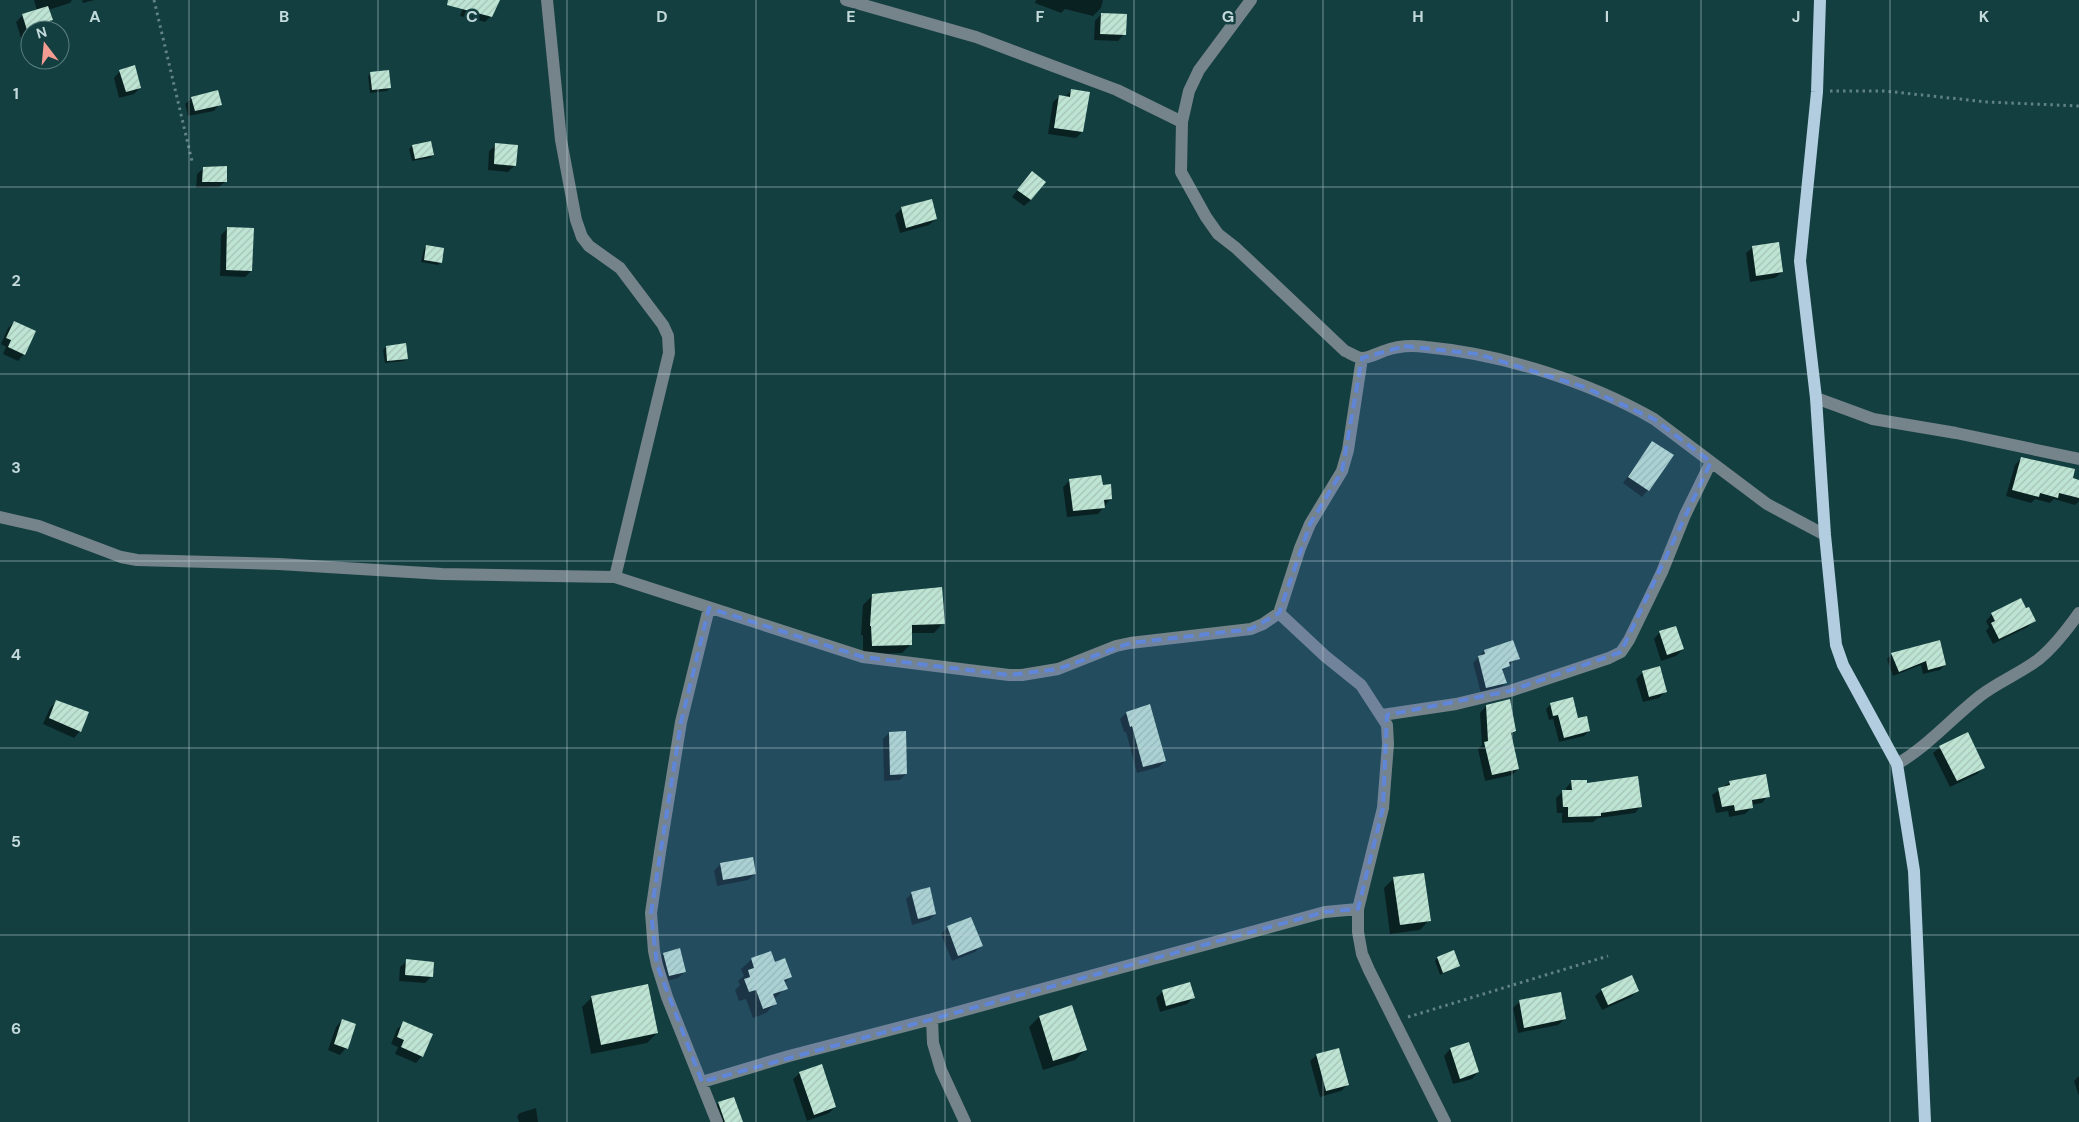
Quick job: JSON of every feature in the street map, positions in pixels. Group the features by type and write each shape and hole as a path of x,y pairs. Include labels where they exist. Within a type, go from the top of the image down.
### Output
{"main road":[{"path":"1820,0 1817,92 1800,261 1816,398 1825,535 1836,645 1842,665 1897,764 1914,871 1925,1122"}],"street":[{"path":"548,0 561,140 576,220 582,237 589,246 620,268 663,325 668,336 670,353 614,577"},
{"path":"846,0 976,37 1117,90 1182,122"},
{"path":"1251,0 1199,70 1189,91 1182,122 1182,172 1206,217 1218,234 1236,248 1336,344 1362,358 1404,346 1424,346 1478,354 1524,365 1584,387 1636,409 1654,419 1767,504 1825,535"},
{"path":"0,517 39,526 120,557 137,560 279,564 442,574 614,577 863,657 1022,675 1058,669 1116,646 1130,643 1251,629 1263,624 1279,613 1300,548 1310,524 1342,471 1348,450 1362,358"},
{"path":"1816,398 1873,419 1956,433 2079,459"},
{"path":"1382,715 1456,704 1510,691 1609,658 1621,652 1629,640 1662,572 1685,515 1711,462"},
{"path":"709,608 682,722 660,852 652,913 654,951 657,965 667,997 717,1122"},
{"path":"1279,613 1325,656 1361,684 1387,725 1388,744 1383,808 1358,909 1358,932 1362,954 1445,1122"},
{"path":"1897,764 1915,754 1981,695 2000,681 2038,660 2058,642 2079,613"},
{"path":"702,1082 789,1056 1325,912 1358,909"},
{"path":"932,1019 933,1044 941,1070 965,1122"}],"path":[{"path":"154,0 192,161"},
{"path":"1817,92 1885,91 1987,102 2079,106"},
{"path":"1396,1021 1608,956"}],"highlighted area":[{"path":"1404,346 1478,354 1584,387 1654,419 1711,462 1621,652 1510,691 1387,715 1383,808 1358,909 1325,912 702,1082 657,965 651,913 681,722 709,608 863,657 1009,675 1058,669 1130,643 1251,629 1279,613 1310,524 1342,471 1362,358"}],"building":[{"path":"448,0 500,0 492,17 447,5"},
{"path":"48,6 53,20 24,20 22,14"},
{"path":"1101,13 1127,14 1126,35 1100,34"},
{"path":"135,65 141,88 126,92 119,70"},
{"path":"389,70 391,88 372,90 370,72"},
{"path":"1071,89 1090,92 1083,132 1054,128 1059,95 1070,97"},
{"path":"218,90 222,105 195,111 191,97"},
{"path":"431,141 434,155 415,159 412,145"},
{"path":"495,143 518,145 516,166 494,164"},
{"path":"227,166 227,182 202,182 203,167"},
{"path":"1032,171 1046,182 1031,200 1017,190"},
{"path":"932,199 937,219 906,228 901,207"},
{"path":"227,227 254,228 252,271 226,270"},
{"path":"1779,242 1783,272 1756,276 1752,246"},
{"path":"426,245 444,248 442,263 424,260"},
{"path":"14,321 36,331 25,355 8,347 11,340 6,338"},
{"path":"406,343 408,359 387,361 386,346"},
{"path":"1652,441 1674,455 1649,491 1628,477"},
{"path":"2021,457 2075,469 2073,478 2079,480 2079,498 2059,493 2058,498 2040,493 2039,497 2012,490"},
{"path":"1101,475 1103,485 1111,484 1112,499 1104,500 1105,508 1073,511 1069,479"},
{"path":"942,587 945,624 912,625 912,645 872,646 870,626 872,594"},
{"path":"2021,598 2026,608 2029,607 2036,621 1999,639 1991,623 1995,621 1991,613"},
{"path":"1676,626 1684,649 1667,655 1659,631"},
{"path":"1513,640 1520,659 1509,662 1510,666 1502,669 1507,683 1486,688 1478,656 1485,654 1484,650"},
{"path":"1940,640 1946,665 1928,670 1926,661 1899,672 1891,653"},
{"path":"1660,666 1667,692 1649,697 1642,671"},
{"path":"1573,697 1578,718 1587,716 1590,731 1564,738 1558,715 1553,716 1550,703"},
{"path":"1510,699 1516,731 1511,733 1519,769 1492,775 1484,742 1488,741 1486,705"},
{"path":"56,700 89,712 81,732 49,718"},
{"path":"1150,704 1166,761 1143,767 1132,726 1130,727 1126,712"},
{"path":"906,731 907,774 890,775 889,732"},
{"path":"1968,732 1985,768 1957,781 1939,746"},
{"path":"1766,774 1770,797 1752,800 1753,808 1735,811 1734,805 1722,807 1718,788 1730,785 1729,781"},
{"path":"1638,776 1642,807 1601,813 1601,816 1568,817 1568,807 1563,807 1562,790 1572,790 1571,780 1587,780 1587,783"},
{"path":"753,857 756,874 723,880 720,863"},
{"path":"1424,873 1431,921 1400,925 1393,877"},
{"path":"930,887 936,914 918,919 911,892"},
{"path":"971,917 983,946 958,956 947,926"},
{"path":"680,948 686,972 669,976 663,953"},
{"path":"1454,950 1460,966 1443,973 1437,957"},
{"path":"771,951 775,962 785,958 792,977 784,980 788,989 773,994 777,1004 763,1009 756,990 749,992 744,979 750,977 748,970 754,968 751,958"},
{"path":"406,959 434,962 433,977 405,975"},
{"path":"1632,975 1639,991 1608,1005 1601,989"},
{"path":"1190,982 1195,998 1166,1006 1162,990"},
{"path":"648,984 658,1033 601,1045 591,996"},
{"path":"1561,992 1566,1019 1524,1028 1519,1000"},
{"path":"1072,1005 1087,1050 1053,1061 1039,1016"},
{"path":"342,1019 356,1024 348,1049 334,1044"},
{"path":"403,1021 433,1034 423,1057 401,1047 404,1040 397,1037"},
{"path":"1469,1042 1479,1072 1460,1079 1450,1048"},
{"path":"1339,1048 1349,1085 1326,1091 1316,1054"},
{"path":"822,1064 836,1107 814,1115 799,1072"},
{"path":"734,1097 743,1122 725,1122 718,1102"}]}
